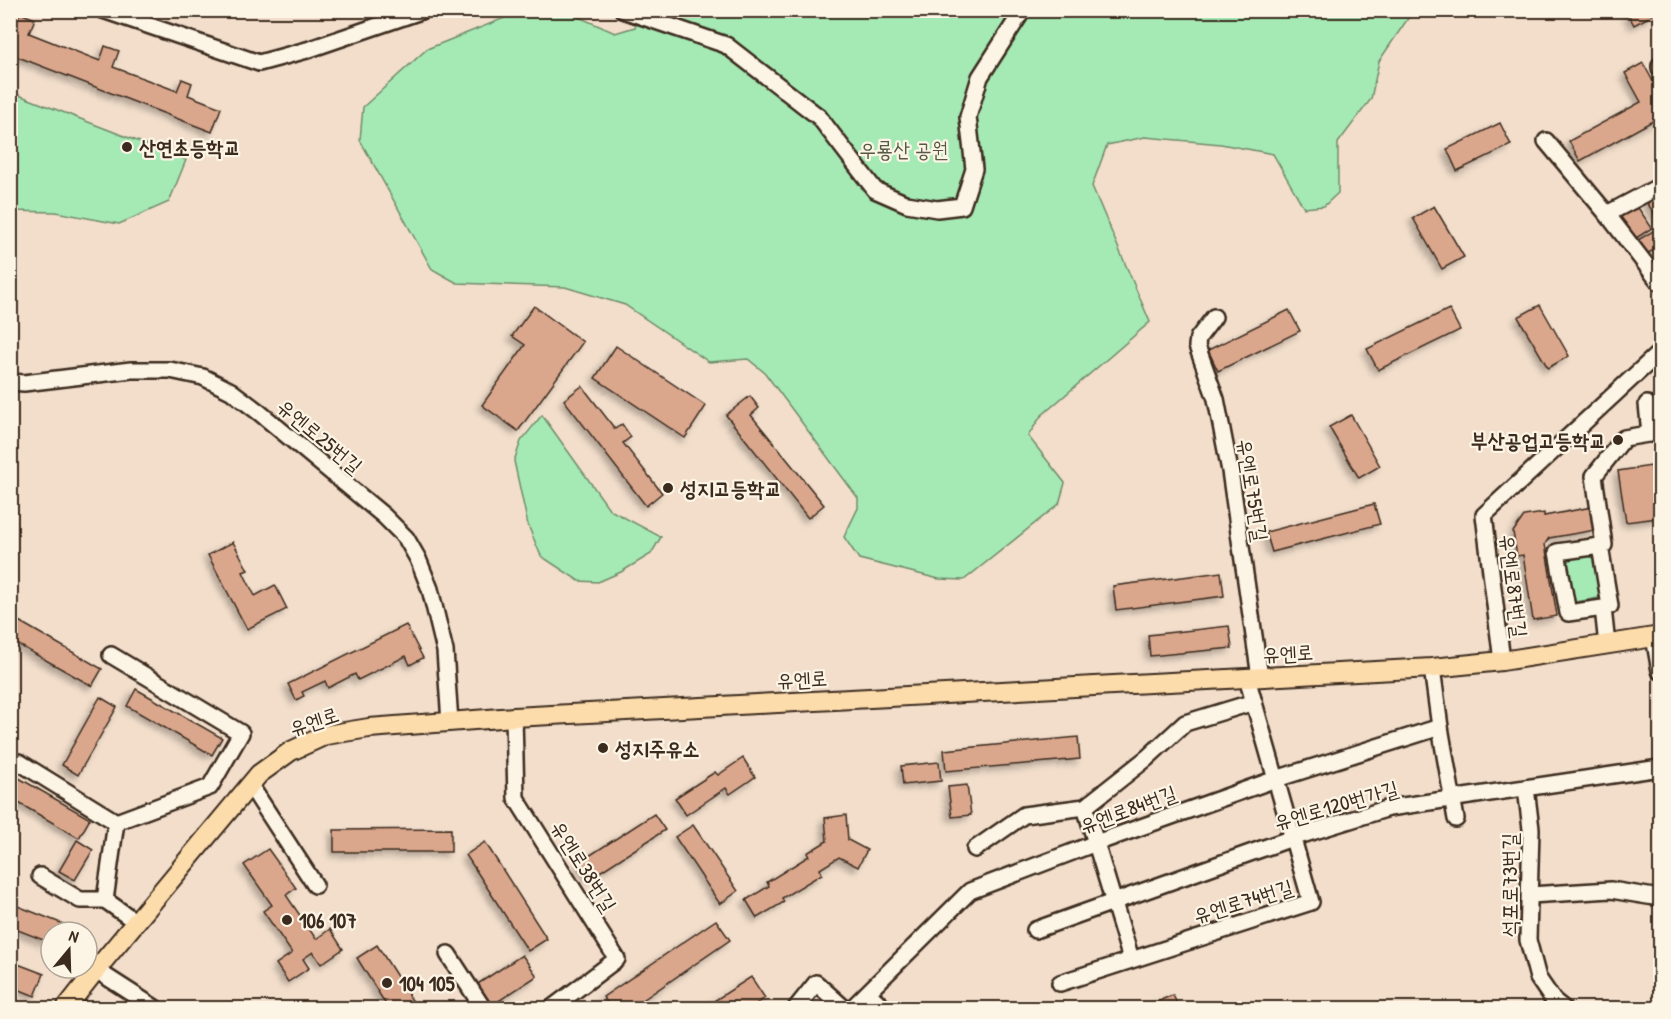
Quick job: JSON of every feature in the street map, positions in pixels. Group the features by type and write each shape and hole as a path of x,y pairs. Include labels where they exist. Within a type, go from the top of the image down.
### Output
{"main road":[{"name":"유엔로","path":"99,966 259,774 291,751 326,735 369,728 514,717 1432,668 1502,661 1657,637"},
{"name":"유엔로","path":"66,1008 88,980"}],"street":[{"path":"103,10 259,63 308,50 424,10"},
{"path":"623,10 726,45 819,117 875,190 907,204 937,209 962,206 974,169 968,117 980,77 1023,10"},
{"path":"1546,141 1606,214 1654,263 1660,283"},
{"path":"1606,214 1660,186"},
{"name":"유엔로75번길","path":"1214,317 1198,338 1197,346 1216,399 1230,471 1253,678"},
{"name":"유엔로87번길","path":"1502,661 1484,515 1660,352"},
{"name":"유엔로25번길","path":"10,382 24,383 131,370 170,370 203,377 231,391 260,413 384,516 406,538 430,589 445,651 450,722"},
{"path":"1600,546 1610,606 1568,613 1557,552 1604,545 1594,476 1624,438 1655,433 1647,404"},
{"path":"1603,608 1607,645"},
{"path":"1657,637 1660,671"},
{"path":"111,655 241,733 210,787 116,822"},
{"path":"1432,668 1456,819"},
{"name":"유엔로74번길","path":"1060,983 1131,958 1311,902 1254,702 1253,678"},
{"path":"975,849 1024,815 1086,807 1147,758 1185,723 1254,702"},
{"name":"유엔로38번길","path":"514,717 516,798 617,959 560,1006"},
{"name":"유엔로84번길","path":"852,1008 970,891 1276,779 1440,728"},
{"path":"19,762 116,822"},
{"name":"유엔로120번가길","path":"1035,930 1292,838 1389,808 1660,768"},
{"path":"250,785 315,885"},
{"name":"석포로73번길","path":"1526,788 1531,830 1528,940 1538,978 1553,1000 1563,1008"},
{"path":"1086,807 1131,958"},
{"path":"105,900 116,822"},
{"path":"40,876 80,900 105,900 136,922"},
{"path":"1530,896 1611,890 1660,898"},
{"path":"448,954 483,1008"},
{"path":"99,972 154,1008"},
{"path":"795,1008 816,983 844,1008"},
{"path":"868,993 884,1008"}],"green space":[{"name":"우룡산 공원","path":"644,10 1413,11 1379,61 1371,99 1338,143 1338,193 1324,206 1304,208 1273,154 1221,144 1145,137 1107,145 1092,186 1150,322 1041,416 1028,436 1065,483 1059,504 964,580 939,579 859,559 844,537 858,508 858,498 765,373 748,359 709,362 625,305 565,287 457,283 432,269 360,140 363,107 427,49 522,11 565,11 615,33 635,27"},
{"path":"11,92 186,160 169,202 119,224 56,212 11,211"},
{"path":"542,415 610,510 661,537 651,554 621,572 598,582 579,581 541,556 528,525 514,461 521,441"},
{"path":"1588,554 1596,561 1602,590 1598,598 1576,602 1569,597 1564,564 1570,557"}],"building":[{"path":"1651,10 1653,15 1634,25 1627,12"},
{"path":"20,13 35,19 29,33 100,61 105,46 119,51 113,67 177,91 182,79 192,83 188,95 221,108 212,132 10,54 10,37"},
{"path":"1643,63 1660,94 1660,117 1580,161 1569,141 1641,102 1625,73"},
{"path":"1500,123 1511,145 1457,171 1447,149"},
{"path":"1660,193 1660,223 1646,201"},
{"path":"1634,202 1652,228 1633,240 1615,214"},
{"path":"1434,206 1464,257 1442,269 1413,218"},
{"path":"1653,231 1660,246 1647,254 1638,240"},
{"path":"1540,305 1569,356 1548,368 1518,317"},
{"path":"534,306 583,342 518,431 482,405 525,345 512,336"},
{"path":"1449,309 1460,330 1378,370 1367,349"},
{"path":"1289,310 1300,331 1218,371 1208,350"},
{"path":"616,346 706,406 685,438 595,378"},
{"path":"582,386 615,429 622,424 631,437 623,443 662,493 646,506 564,400"},
{"path":"750,396 759,408 751,415 824,505 808,518 726,415"},
{"path":"1660,399 1660,426 1657,427 1653,400"},
{"path":"1351,415 1380,466 1359,478 1329,427"},
{"path":"1651,466 1658,518 1626,522 1618,471"},
{"path":"1374,504 1380,524 1272,552 1266,532"},
{"path":"1592,507 1596,530 1549,538 1545,544 1557,616 1533,620 1523,555 1517,556 1513,532 1524,516 1544,513 1544,516"},
{"path":"233,542 248,570 243,572 255,596 275,585 287,609 247,629 208,555"},
{"path":"1221,572 1224,596 1116,610 1113,586"},
{"path":"17,620 102,669 92,686 10,640 10,631"},
{"path":"406,625 423,658 410,665 406,656 358,680 355,674 328,688 325,681 302,692 304,696 296,700 288,684"},
{"path":"1229,626 1232,648 1150,656 1148,635"},
{"path":"136,689 222,738 212,755 127,706"},
{"path":"100,697 117,707 78,775 62,765"},
{"path":"1078,737 1080,759 946,771 944,750"},
{"path":"743,758 755,777 730,794 726,788 686,815 675,798 715,772 718,775"},
{"path":"939,762 941,781 903,785 901,766"},
{"path":"19,778 90,819 79,838 10,798 10,793"},
{"path":"967,785 971,815 952,817 948,787"},
{"path":"654,814 665,830 589,879 578,863"},
{"path":"846,815 848,840 867,850 858,867 839,857 820,869 822,874 782,898 784,902 757,918 746,900 769,886 767,882 809,856 807,853 827,841 825,818"},
{"path":"693,825 738,891 720,904 675,837"},
{"path":"451,829 451,852 334,852 334,830"},
{"path":"77,840 93,850 75,880 59,871"},
{"path":"485,842 547,939 528,951 466,855"},
{"name":"106 107","path":"268,849 296,888 286,895 316,939 330,929 343,949 321,964 313,952 303,959 309,968 288,982 276,964 292,953 263,911 272,905 244,865"},
{"path":"10,903 53,920 39,920 39,938 10,927"},
{"path":"716,920 730,940 631,1008 611,1008 603,997"},
{"name":"104 105","path":"377,945 417,1008 388,1008 357,958"},
{"path":"522,955 537,976 488,1008 473,987"},
{"path":"10,961 39,972 39,980 42,980 35,996 10,986"},
{"path":"751,977 765,998 750,1008 703,1008"},
{"path":"1173,995 1179,1008 1141,1008"}],"place":[{"name":"산연초등학교","path":"127,147"},
{"name":"부산공업고등학교","path":"1618,440"},
{"name":"성지고등학교","path":"668,488"},
{"name":"성지주유소","path":"603,748"},
{"name":"106 107","path":"287,920"},
{"name":"104 105","path":"387,983"}]}
